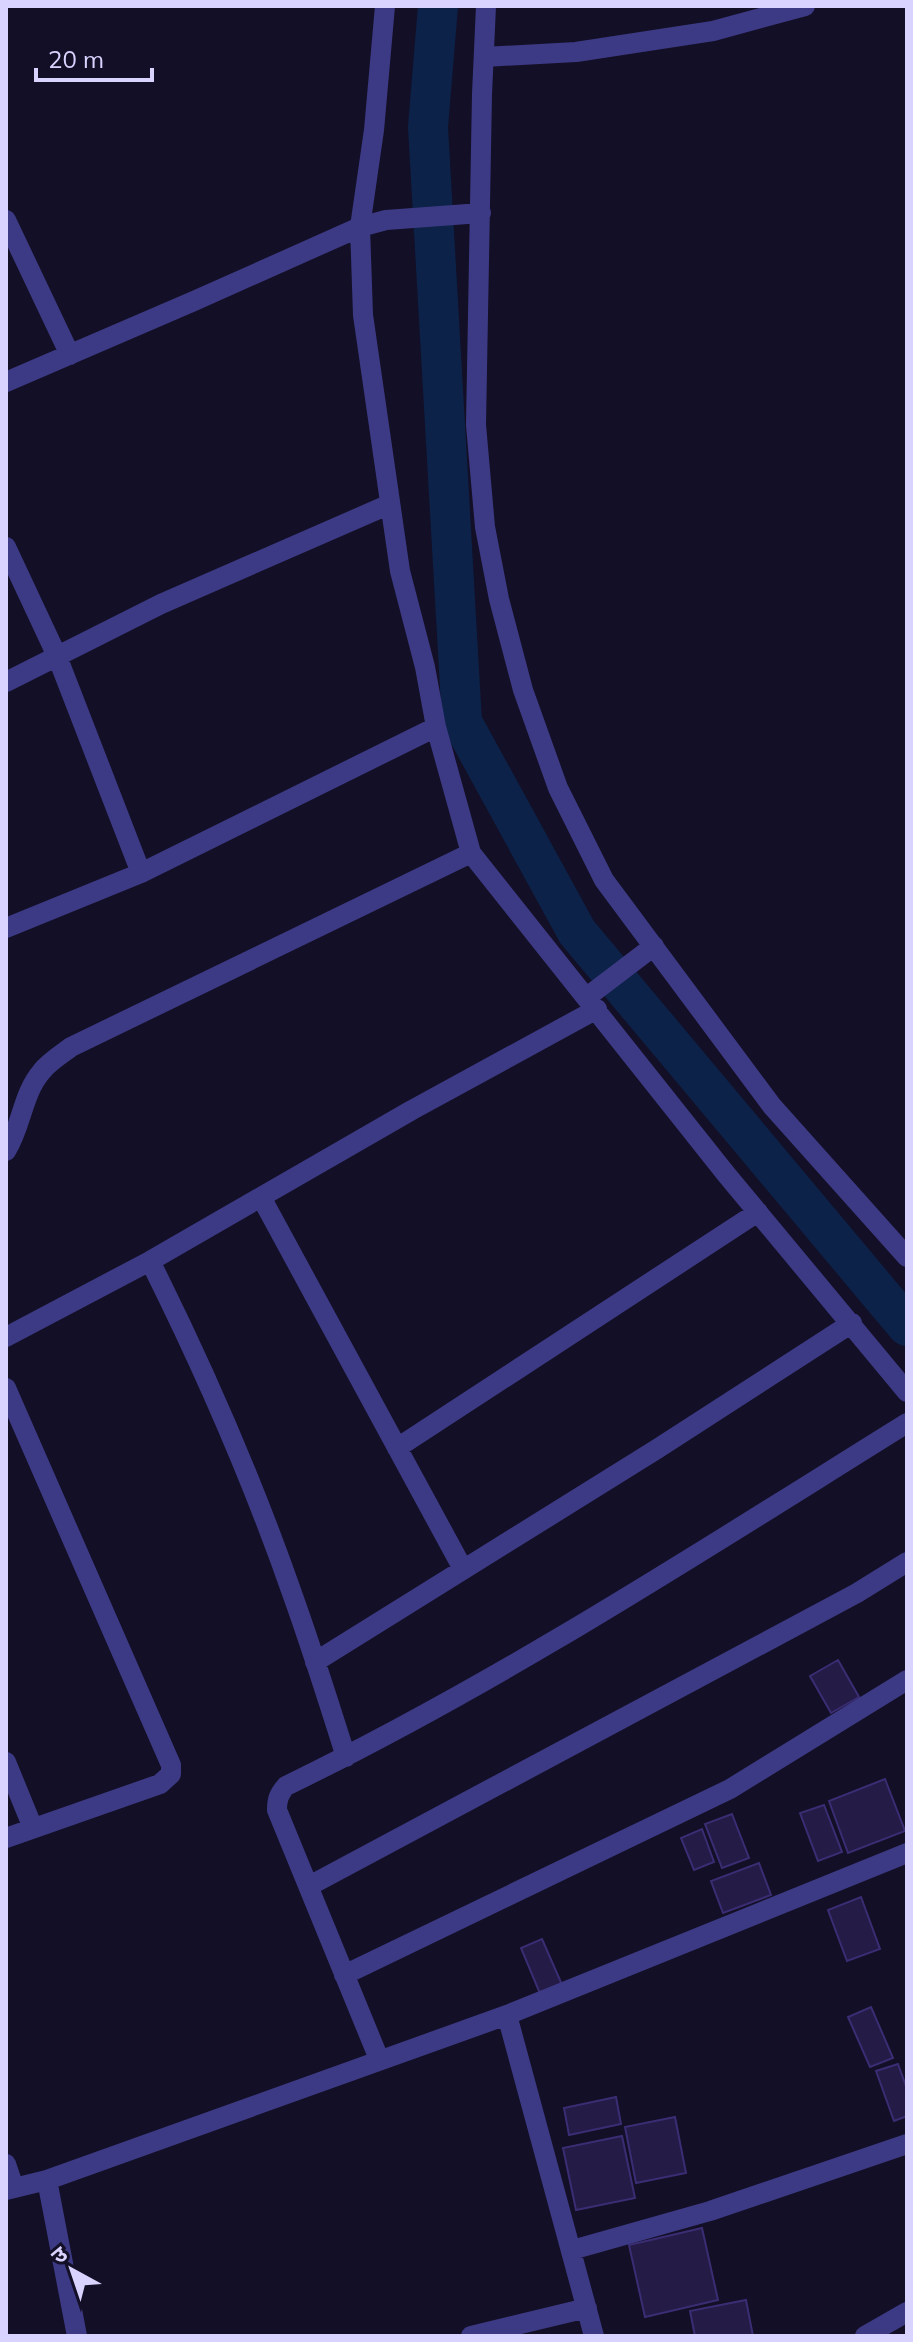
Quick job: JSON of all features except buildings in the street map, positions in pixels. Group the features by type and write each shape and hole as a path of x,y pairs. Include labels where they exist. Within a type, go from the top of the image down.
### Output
{"street":[{"path":"385,6 374,130 360,227 363,315 400,571 425,667 436,727 471,853 596,997 726,1174 907,1392"},
{"path":"486,6 476,425 485,527 499,599 523,690 558,788 604,880 772,1106 907,1257"},
{"path":"484,57 576,52 713,31 805,6"},
{"path":"6,382 360,227 386,220 481,213"},
{"path":"6,220 70,355"},
{"path":"6,682 161,604 390,504"},
{"path":"6,547 57,656 141,873"},
{"path":"6,928 141,873 436,727"},
{"path":"6,1151 17,1134 25,1100 42,1071 71,1047 471,853"},
{"path":"6,1337 150,1261 412,1110 596,997 654,946"},
{"path":"261,1197 463,1569"},
{"path":"397,1448 758,1212"},
{"path":"150,1261 192,1345 243,1465 293,1594 346,1757"},
{"path":"315,1662 852,1323"},
{"path":"6,1388 171,1765 171,1774 160,1784 6,1838"},
{"path":"379,2059 277,1810 277,1799 286,1786 346,1757 580,1627 907,1423"},
{"path":"309,1886 843,1600 907,1562"},
{"path":"344,1975 730,1789 907,1680"},
{"path":"6,1762 33,1828"},
{"path":"6,2164 10,2189 47,2180 507,2015 907,1853"},
{"path":"507,2015 594,2336"},
{"path":"572,2250 710,2211 907,2144"},
{"path":"47,2180 77,2336"},
{"path":"471,2336 587,2308"},
{"path":"865,2336 907,2312"}],"waterway":[{"path":"438,6 428,127 462,722 577,932 907,1326"}]}
